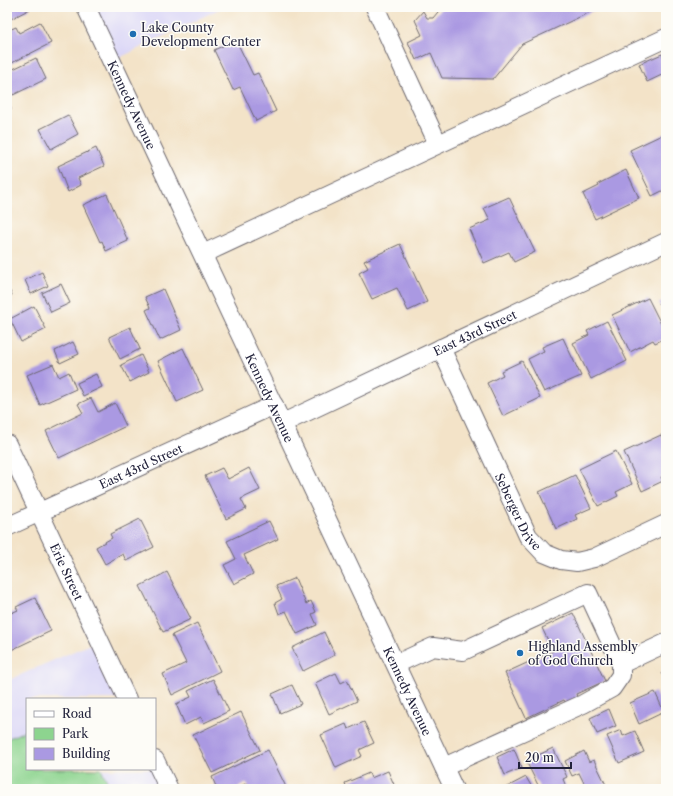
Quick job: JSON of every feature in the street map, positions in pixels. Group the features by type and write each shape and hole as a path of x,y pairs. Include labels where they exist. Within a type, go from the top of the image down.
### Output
{"street":[{"name":"Kennedy Avenue","path":"86,7 454,789"},
{"path":"375,7 438,144"},
{"path":"203,254 666,38"},
{"name":"East 43rd Street","path":"283,423 666,242"},
{"name":"Seberger Drive","path":"441,348 528,536 544,553 561,560 577,562 594,558 666,524"},
{"name":"East 43rd Street","path":"7,527 274,405"},
{"name":"Erie Street","path":"7,444 126,698"},
{"path":"396,664 433,646 463,651 588,593 621,664 621,675 612,688 583,704 444,767"},
{"path":"621,664 666,643"},
{"path":"156,762 169,789"}],"shaded area":[{"name":"Lake County Development Center","path":"86,7 223,7 111,62"},
{"path":"99,640 127,698 26,698 26,770 156,770 169,789 7,789 7,681"}],"green space":[{"path":"26,730 26,770 102,770 111,789 7,789 7,739"}],"building":[{"path":"7,7 29,7 30,9 7,21"},
{"path":"442,7 601,7 522,44 493,79 442,78 431,53 416,60 408,42 422,35 415,20 423,11 427,18 433,18"},
{"path":"40,22 51,43 8,65 7,31 16,27 19,33"},
{"path":"236,40 253,75 258,73 276,111 256,121 240,87 233,90 214,50"},
{"path":"662,54 666,63 666,73 647,82 639,64"},
{"path":"36,58 46,79 13,95 7,83 7,72"},
{"path":"7,100 11,109 7,111"},
{"path":"68,115 78,134 51,149 40,129"},
{"path":"666,133 666,189 652,196 630,150"},
{"path":"96,148 104,166 78,178 81,185 68,192 58,166"},
{"path":"626,170 639,198 595,219 583,194 599,186 598,184"},
{"path":"107,194 128,241 106,251 102,241 100,242 83,205"},
{"path":"509,197 535,252 514,262 509,252 484,263 469,229 490,220 484,208"},
{"path":"400,244 427,302 408,311 397,288 372,299 359,273 368,268 364,261"},
{"path":"42,272 48,286 31,294 25,280"},
{"path":"61,284 70,303 51,312 42,293"},
{"path":"7,286 12,295 7,297"},
{"path":"163,289 181,330 160,340 146,310 150,308 145,297"},
{"path":"648,298 666,334 666,338 655,343 653,340 630,352 612,315"},
{"path":"666,299 666,318 659,303"},
{"path":"34,306 46,329 21,342 10,319"},
{"path":"607,321 627,361 591,379 573,343 589,335 587,331"},
{"path":"130,327 140,349 120,359 109,337"},
{"path":"563,338 581,376 544,392 528,359 544,351 542,347"},
{"path":"73,342 79,354 60,363 55,351"},
{"path":"183,348 203,390 177,402 158,361"},
{"path":"141,355 149,372 130,382 121,365"},
{"path":"522,361 540,398 503,416 487,383 503,375 501,371"},
{"path":"53,364 59,377 69,372 76,389 40,405 27,375"},
{"path":"96,374 102,387 83,396 77,383"},
{"path":"91,398 98,412 115,403 126,426 59,458 46,431 83,413 78,404"},
{"path":"661,435 666,446 666,475 661,477 663,481 642,491 624,452"},
{"path":"616,451 632,484 616,492 618,496 598,506 579,469"},
{"path":"222,468 228,479 249,468 260,490 241,499 246,509 226,519 205,476"},
{"path":"575,475 591,508 575,515 577,519 556,529 539,492"},
{"path":"140,519 154,547 126,561 123,554 105,564 96,547 112,538 110,534"},
{"path":"269,521 278,539 244,555 253,574 234,584 224,565 236,559 227,541"},
{"path":"167,572 191,619 163,632 140,586"},
{"path":"295,578 306,604 311,601 316,612 312,614 317,625 297,634 286,611 279,614 275,603 282,599 276,586"},
{"path":"35,598 51,631 7,652 7,615 18,610 16,607"},
{"path":"573,613 605,681 576,694 579,702 568,707 564,700 526,718 505,673 553,651 542,628"},
{"path":"197,623 220,671 172,695 163,674 186,663 172,635"},
{"path":"324,632 335,655 303,671 292,648"},
{"path":"666,671 666,680 662,673"},
{"path":"336,673 341,683 347,680 357,701 329,714 315,683"},
{"path":"213,679 229,711 204,723 201,717 185,725 176,704 191,697 188,691"},
{"path":"292,685 301,704 280,713 272,694"},
{"path":"655,692 664,712 639,724 630,703"},
{"path":"609,709 616,726 597,734 590,718"},
{"path":"241,712 260,750 212,773 193,735"},
{"path":"364,722 374,743 359,750 362,756 336,768 321,735 346,724 348,729"},
{"path":"621,730 623,736 635,731 644,752 619,763 607,736"},
{"path":"553,748 567,777 563,779 567,789 544,789 543,787 540,789 526,761"},
{"path":"514,749 522,768 505,775 497,757"},
{"path":"268,750 287,789 250,789 247,783 235,789 217,789 212,777"},
{"path":"584,751 589,762 594,760 608,789 587,789 579,773 572,776 565,761"},
{"path":"388,771 396,789 347,789 345,783 369,773 371,778"},
{"path":"526,777 533,789 503,789"}],"place":[{"name":"Lake County Development Center","path":"133,34"},
{"name":"Highland Assembly of God Church","path":"520,653"}]}
